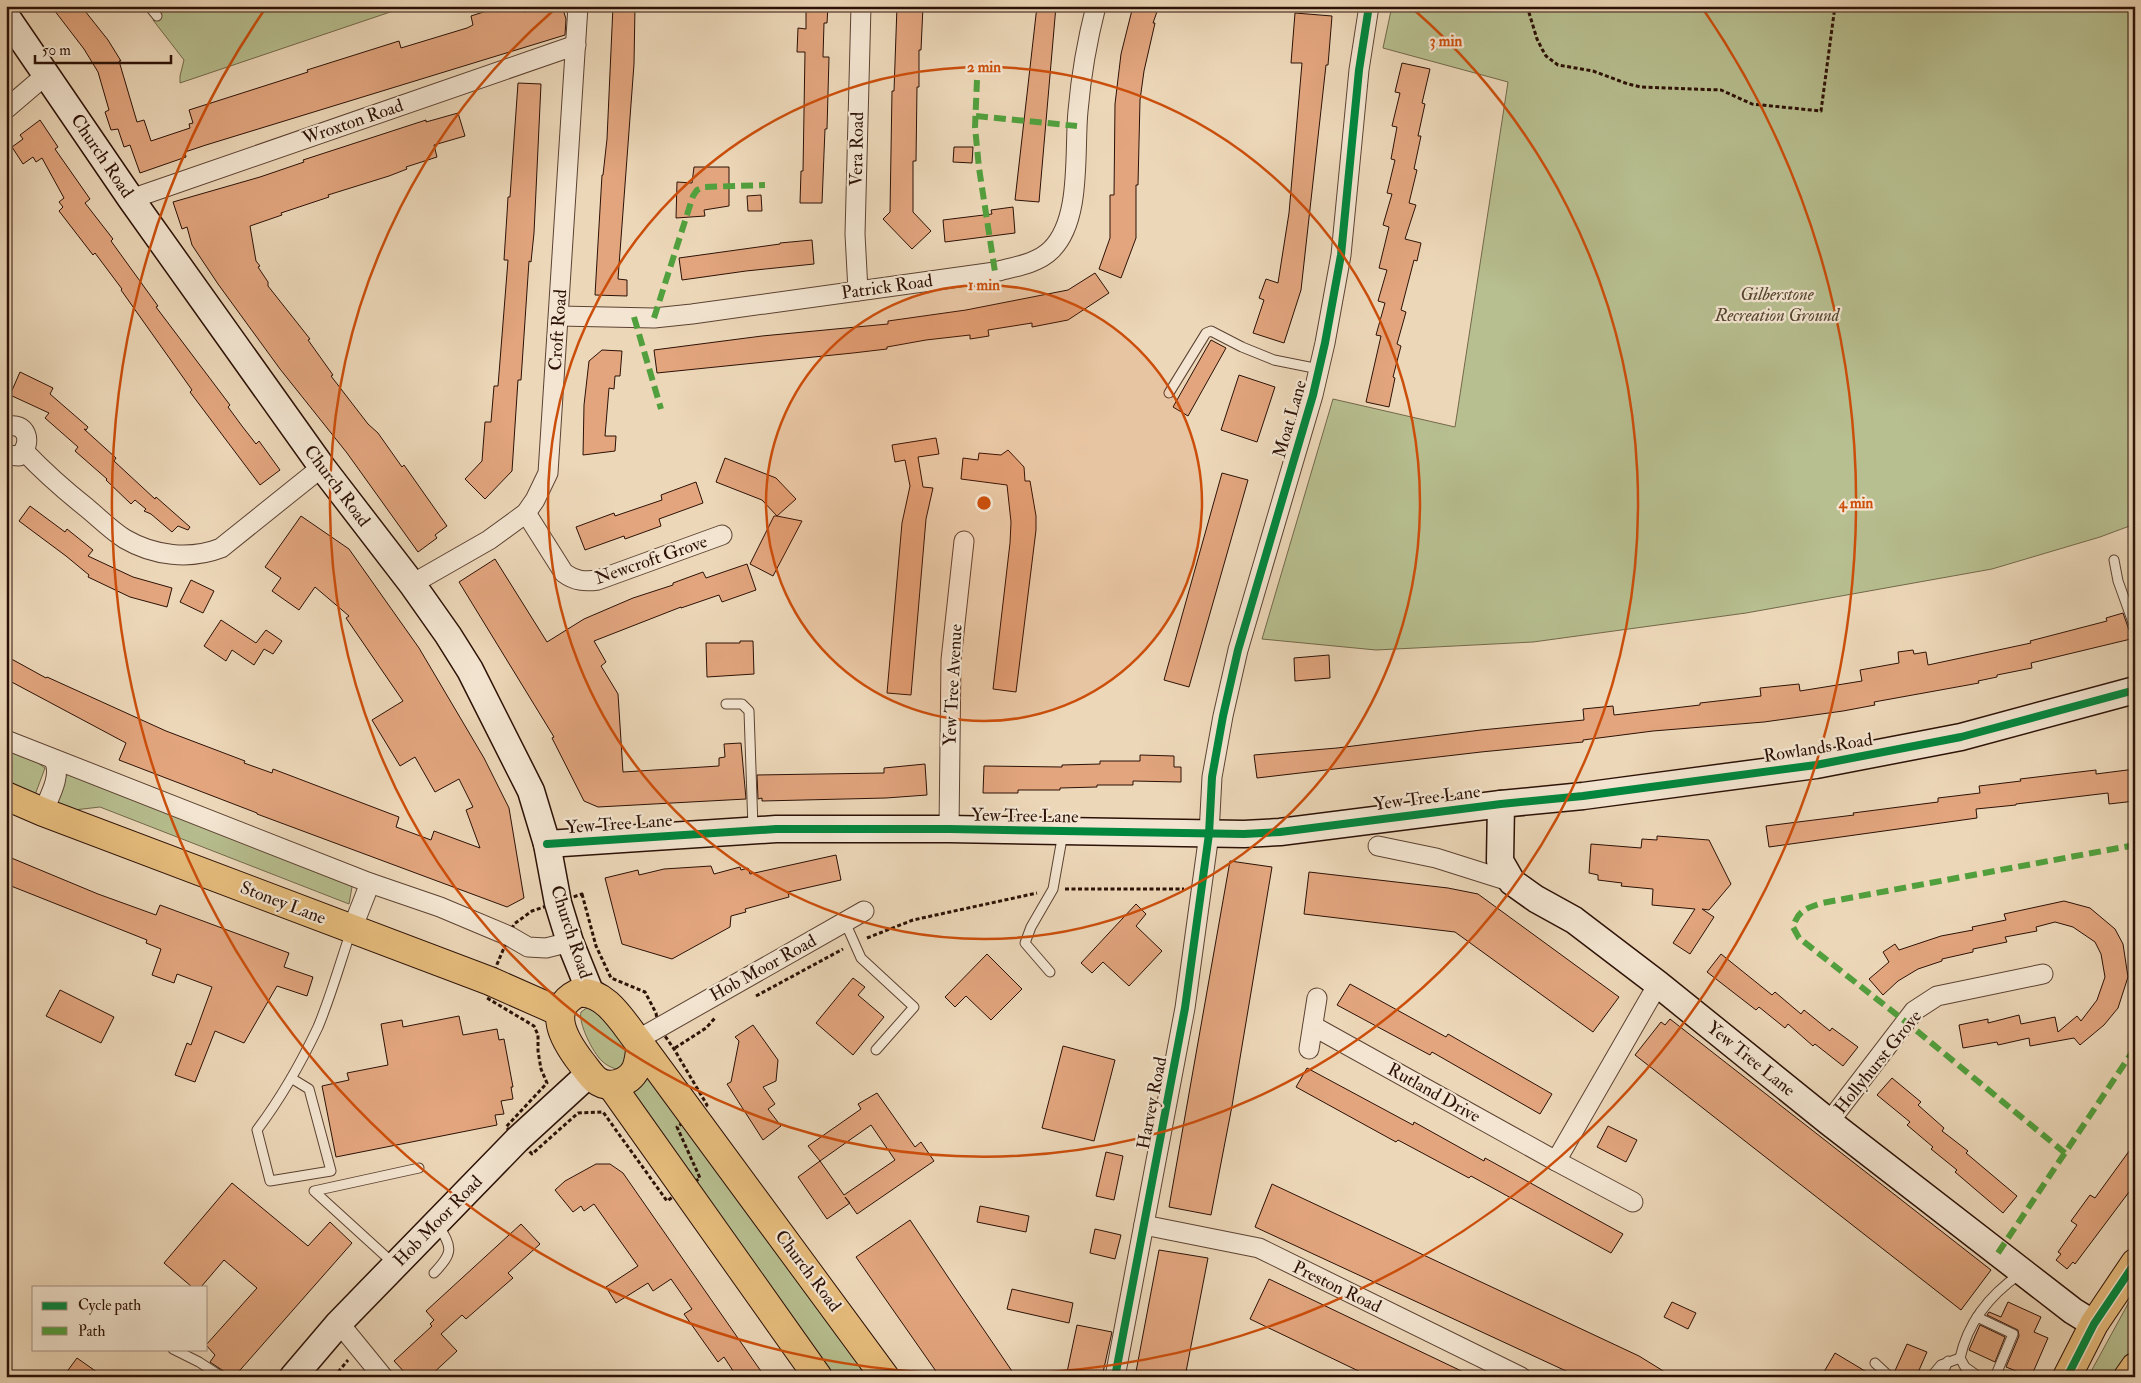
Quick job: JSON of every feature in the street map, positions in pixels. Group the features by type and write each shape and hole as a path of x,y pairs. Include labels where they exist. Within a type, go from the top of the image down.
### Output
{"main road":[{"name":"Stoney Lane","path":"7,797 490,981 560,1012"},
{"name":"Church Road","path":"560,1012 572,995 582,992 591,994 607,1004 638,1043 885,1377"},
{"path":"560,1012 562,1029 571,1049 601,1079 818,1377"},
{"path":"601,1079 627,1079 635,1071 639,1059 638,1043"},
{"path":"2067,1377 2094,1324 2135,1263"},
{"path":"2128,1377 2135,1367"}],"street":[{"name":"Croft Road","path":"412,584 488,540 526,513 535,500 548,472 578,6"},
{"name":"Vera Road","path":"858,291 855,234 861,6"},
{"name":"Patrick Road","path":"559,316 654,318 673,316 995,272 1040,258 1051,250 1064,233 1072,203 1082,78 1096,6"},
{"name":"Moat Lane","path":"1209,834 1212,777 1238,650 1313,395 1341,256 1359,70 1369,6"},
{"name":"Church Road","path":"6,16 47,74 130,200 322,467 412,584 448,635 474,678 531,791 547,844 558,903 570,942 591,994"},
{"name":"Wroxton Road","path":"130,200 576,45"},
{"path":"6,109 47,74"},
{"path":"6,427 16,426 23,429 28,444 19,456 6,455"},
{"path":"24,451 48,476 124,538 143,549 188,555 208,553 221,548 322,467"},
{"name":"Newcroft Grove","path":"526,513 564,574 588,582 722,535"},
{"name":"Yew Tree Avenue","path":"949,830 951,660 964,541"},
{"name":"Rowlands Road","path":"1501,804 1583,796 1816,765 1960,737 2135,690"},
{"path":"6,740 370,883 440,907 509,936 528,947 546,948 570,942"},
{"path":"43,812 57,776 58,767 54,760"},
{"name":"Yew Tree Lane","path":"547,844 753,831 949,830 1244,834 1280,832 1501,804 1500,861 1512,882 1536,899 1574,920 1658,984 1829,1122 2022,1272 2073,1311 2094,1324"},
{"name":"Harvey Road","path":"1115,1377 1184,1008 1209,834"},
{"path":"1378,846 1436,858 1512,882"},
{"path":"352,929 370,883"},
{"name":"Hob Moor Road","path":"638,1043 864,911"},
{"name":"Hollyhurst Grove","path":"1829,1122 1914,1012 1938,996 2043,974"},
{"path":"1556,1161 1658,984"},
{"path":"1309,1049 1317,998"},
{"name":"Rutland Drive","path":"1313,1026 1632,1202"},
{"name":"Hob Moor Road","path":"293,1377 339,1323 518,1139 601,1079"},
{"name":"Preston Road","path":"1144,1226 1259,1248 1521,1377"},
{"path":"339,1323 382,1377"}],"lane":[{"path":"149,6 157,16"},
{"path":"1168,393 1206,333 1211,331 1242,347 1274,360 1319,369"},
{"path":"2114,560 2118,581 2135,628"},
{"path":"726,704 742,704 748,711 753,831"},
{"path":"1050,972 1025,943 1031,927 1054,889 1064,832"},
{"path":"845,922 861,958 914,1007 876,1050"},
{"path":"292,1078 309,1089 331,1171 270,1181 257,1130 281,1098 318,1026 352,929"},
{"path":"395,1265 314,1191 419,1168"},
{"path":"434,1273 446,1260 450,1251 448,1242 436,1223"},
{"path":"1979,1377 1965,1367 1960,1358 1964,1341 1977,1317 2000,1288 2022,1272"},
{"path":"1977,1317 2013,1334 1995,1377"},
{"path":"175,1350 199,1362 222,1377"},
{"path":"1932,1377 1936,1368 1948,1361 1960,1358"},
{"path":"1941,1377 1948,1361"},
{"path":"1875,1363 1890,1377"}],"path":[{"path":"1527,6 1536,39 1546,56 1558,65 1593,71 1641,87 1721,90 1752,104 1821,111 1835,6"},
{"path":"750,999 854,943 914,920 1054,889 1202,888"},
{"path":"674,1049 706,1028 715,1018 724,1013"}],"green space":[{"path":"168,6 408,6 180,83 184,60 153,20"},
{"name":"Gilberstone Recreation Ground","path":"1392,6 2135,6 2135,524 2100,537 1992,569 1746,613 1533,642 1376,650 1262,639 1333,399 1455,427 1508,82 1383,48"},
{"path":"6,750 38,763 45,768 35,795 6,781"},
{"path":"74,773 346,880 352,887 349,904 100,807 74,810 56,803 66,775"},
{"path":"588,1007 595,1009 628,1047 630,1058 619,1070 608,1066 598,1057 587,1038 581,1012"},
{"path":"651,1075 805,1284 868,1377 834,1377 633,1092 644,1079"},
{"path":"2135,1291 2135,1351 2118,1377 2088,1377"}],"building":[{"path":"51,6 81,6 108,40 121,61 119,61 137,122 144,120 151,141 190,128 189,124 193,123 189,110 399,41 401,48 467,28 473,25 471,16 502,6 511,6 512,10 523,7 524,12 543,6 562,6 566,19 565,35 206,145 185,152 186,157 140,173 130,145 124,147 118,129 111,130 105,112 109,110 98,72 84,49"},
{"path":"613,6 635,6 634,64 618,279 627,280 627,296 595,295 602,175 607,139"},
{"path":"806,6 828,6 827,23 824,23 823,57 829,57 822,203 800,203 801,171 803,171 805,52 797,52 798,28 806,29"},
{"path":"897,6 923,6 921,50 919,50 919,87 917,87 916,161 913,161 913,212 931,231 912,249 883,219 890,212 892,91 894,91"},
{"path":"1037,6 1056,6 1039,202 1015,200"},
{"path":"1133,6 1159,6 1153,23 1155,23 1144,71 1140,100 1138,185 1136,185 1136,238 1121,278 1099,269 1110,238 1110,195 1114,195 1115,104 1121,54"},
{"path":"1295,13 1332,16 1328,65 1326,65 1301,290 1284,343 1253,333 1264,300 1259,298 1266,279 1278,283 1289,213 1302,63 1291,63"},
{"path":"1402,63 1430,69 1422,103 1425,104 1418,136 1421,136 1414,169 1417,170 1409,203 1416,205 1405,239 1421,243 1417,261 1414,260 1401,310 1406,312 1397,344 1401,346 1393,377 1395,378 1389,407 1366,402 1381,336 1376,335 1385,303 1378,301 1387,270 1379,268 1389,227 1383,225 1392,194 1387,193 1395,160 1391,159 1397,127 1392,126 1400,93 1395,92"},
{"path":"518,83 541,84 534,233 531,262 529,261 521,380 518,380 512,471 485,499 465,479 482,461 485,422 491,422 494,386 498,386 508,260 504,260 508,197 510,197"},
{"path":"458,113 465,136 434,145 437,157 406,167 407,169 389,176 328,195 329,197 281,213 282,215 250,226 256,261 268,282 268,286 310,339 308,340 333,375 331,376 368,424 378,433 402,467 404,465 447,526 435,535 437,538 418,552 347,453 280,369 218,284 192,245 187,227 182,229 173,202 260,177 304,162 303,160 426,120 426,122"},
{"path":"40,120 58,147 55,149 90,199 85,203 113,239 111,241 158,306 156,307 230,405 228,407 242,426 256,444 259,441 280,470 260,485 190,392 192,390 122,289 95,253 93,255 59,211 63,207 59,202 64,198 42,158 36,162 33,157 23,164 12,147 23,139 20,135"},
{"path":"954,147 973,147 972,163 953,162"},
{"path":"694,167 729,167 729,206 704,210 705,216 676,218 677,182 692,183"},
{"path":"761,195 762,211 748,211 747,196"},
{"path":"1013,207 1015,233 945,242 943,220 992,214 991,210"},
{"path":"812,240 814,264 682,280 679,258"},
{"path":"1095,273 1109,293 1068,320 1032,327 1032,323 988,330 989,336 970,339 970,335 926,340 887,347 887,349 657,373 654,350 762,336 888,324 888,321 966,310 1068,290"},
{"path":"1211,340 1226,348 1188,416 1173,407"},
{"path":"602,350 622,351 620,376 615,376 614,389 609,388 605,436 616,436 615,451 583,455 584,405 589,361"},
{"path":"20,372 53,388 50,394 88,427 86,430 84,429 116,458 114,461 155,499 156,497 190,527 188,530 178,526 172,532 151,514 144,511 146,509 135,500 131,504 107,479 75,451 78,447 45,418 49,413 10,395"},
{"path":"1239,375 1275,387 1257,442 1221,430"},
{"path":"936,438 939,454 918,457 923,487 933,488 926,519 911,695 887,693 902,523 910,486 905,460 895,462 892,445"},
{"path":"1008,450 1024,467 1025,481 1030,481 1036,516 1036,530 1016,692 993,689 1010,543 1011,522 1007,485 961,479 963,458 978,460 979,453 1001,455"},
{"path":"725,458 776,478 796,499 777,516 762,500 716,482"},
{"path":"1222,473 1248,480 1189,687 1164,680"},
{"path":"696,482 703,503 659,519 661,526 625,539 624,536 585,550 576,527 614,513 615,516 662,500 661,495"},
{"path":"30,506 65,532 67,529 93,550 88,556 133,577 172,588 167,607 130,597 88,577 89,575 66,556 19,521"},
{"path":"301,516 349,549 419,648 484,758 509,808 524,898 507,907 257,814 119,760 126,743 6,679 6,656 46,678 166,731 245,761 244,763 272,773 273,769 399,817 396,827 431,840 434,831 480,848 466,810 473,807 459,779 435,792 415,757 400,766 372,720 403,701 346,618 349,616 315,587 299,610 272,591 281,578 265,567"},
{"path":"774,516 802,521 773,576 750,564"},
{"path":"495,559 547,642 584,619 633,598 673,585 673,583 703,572 706,578 747,564 756,590 722,602 719,595 681,607 594,641 606,662 601,666 618,694 623,772 719,766 719,758 725,757 724,744 741,743 746,799 598,807 584,801 552,738 554,737 459,582"},
{"path":"191,580 214,591 203,613 180,602"},
{"path":"2123,613 2129,630 2135,634 2135,638 2031,663 2032,668 1997,675 1997,677 1978,681 1979,683 1874,702 1875,705 1764,722 1653,731 1583,740 1583,742 1257,778 1254,755 1337,748 1481,730 1584,720 1583,709 1613,706 1614,715 1761,696 1760,688 1799,684 1800,691 1862,681 1860,670 1899,663 1898,652 1913,650 1914,654 1926,652 1928,665 2031,643 2030,641 2107,621 2106,618"},
{"path":"221,620 256,643 266,630 282,641 273,654 264,649 254,665 232,650 226,661 204,646"},
{"path":"740,641 753,641 754,674 707,677 706,643 740,643"},
{"path":"1329,655 1330,678 1295,681 1294,658"},
{"path":"1140,755 1174,756 1174,767 1181,767 1181,782 1133,781 1133,785 1097,785 1097,787 1060,788 1060,790 1018,790 1018,793 983,793 984,766 1062,767 1062,765 1100,764 1100,761 1140,761"},
{"path":"925,764 927,795 886,798 762,801 762,798 758,799 757,775 884,773 884,768"},
{"path":"2135,769 2135,801 2109,804 2108,793 1976,809 1977,818 1769,847 1766,826 1938,802 1938,798 1980,793 1979,786 2021,781 2020,779 2096,770 2096,774"},
{"path":"1657,836 1709,840 1731,884 1709,910 1702,909 1714,917 1690,954 1673,943 1695,909 1652,905 1653,889 1621,886 1622,883 1598,880 1598,875 1589,873 1591,844 1641,848 1642,839 1657,840"},
{"path":"836,855 841,880 788,892 789,897 745,909 746,912 731,916 730,927 672,959 622,944 605,878 638,870 639,875 664,869 711,866 714,874 740,867 741,870 748,868 750,874"},
{"path":"9,857 98,894 156,915 160,905 289,953 284,967 313,977 307,996 277,986 244,1043 215,1031 195,1082 175,1075 187,1043 191,1045 212,987 177,974 174,983 152,975 161,949 146,943 147,940 6,884 6,865"},
{"path":"1230,861 1272,867 1232,1106 1211,1215 1169,1207"},
{"path":"1309,872 1448,888 1478,894 1619,997 1593,1032 1455,932 1304,914"},
{"path":"2064,901 2090,908 2115,929 2123,944 2128,977 2118,1008 2104,1025 2080,1045 2074,1038 2030,1046 2029,1038 1998,1045 1997,1042 1963,1048 1959,1025 1988,1019 1988,1023 2019,1015 2021,1024 2055,1017 2058,1032 2077,1016 2081,1021 2097,1000 2105,977 2101,954 2095,942 2073,927 2055,922 2036,927 2037,931 2005,937 2007,942 1973,949 1973,952 1942,959 1942,961 1918,969 1898,981 1883,995 1869,979 1889,962 1883,952 1895,944 1899,950 1941,936 1973,930 1972,927 2006,920 2004,914"},
{"path":"1136,904 1146,914 1136,926 1162,951 1129,986 1103,962 1092,973 1081,963"},
{"path":"987,954 1022,989 991,1020 966,996 955,1007 945,997"},
{"path":"1721,954 1772,995 1775,992 1801,1014 1804,1010 1830,1031 1832,1028 1858,1047 1843,1066 1815,1044 1813,1046 1788,1024 1785,1028 1759,1007 1756,1010 1707,972"},
{"path":"853,978 865,987 858,995 884,1017 853,1055 816,1023"},
{"path":"1350,984 1446,1037 1448,1034 1552,1094 1540,1114 1432,1052 1430,1055 1337,1005"},
{"path":"60,990 114,1017 101,1043 46,1016"},
{"path":"459,1016 463,1035 497,1029 499,1040 504,1039 513,1087 511,1087 513,1099 501,1101 504,1114 495,1115 497,1125 336,1157 322,1086 349,1080 347,1073 388,1065 381,1024 402,1020 403,1027"},
{"path":"1670,1019 1991,1270 1961,1310 1635,1055 1661,1022 1665,1025"},
{"path":"753,1025 778,1060 776,1081 763,1087 775,1104 768,1109 781,1126 763,1140 727,1084 731,1082 739,1041 735,1037"},
{"path":"1063,1046 1115,1060 1094,1141 1042,1128"},
{"path":"1307,1068 1413,1125 1414,1122 1484,1161 1485,1158 1623,1234 1611,1253 1471,1176 1469,1178 1398,1140 1396,1142 1296,1087"},
{"path":"1892,1078 1921,1102 1918,1105 1944,1128 1942,1131 1968,1151 1966,1153 2017,1196 2003,1213 1955,1172 1957,1170 1931,1149 1933,1147 1907,1125 1910,1122 1877,1095"},
{"path":"877,1093 915,1147 921,1142 934,1161 857,1214 849,1203 827,1219 798,1177 820,1161 808,1146 861,1109 858,1104","holes":["871,1125 895,1160 844,1195 820,1161"]},
{"path":"1608,1126 1637,1140 1626,1162 1597,1147"},
{"path":"2135,1143 2135,1184 2075,1264 2073,1262 2067,1269 2056,1260 2061,1254 2058,1252 2077,1225 2071,1221 2090,1195 2095,1198"},
{"path":"1106,1152 1123,1156 1114,1200 1096,1196"},
{"path":"596,1164 610,1164 623,1173 765,1377 737,1377 724,1357 718,1362 684,1314 692,1309 671,1279 653,1291 648,1283 616,1303 606,1287 638,1266 594,1204 584,1211 581,1206 573,1212 555,1190 565,1181"},
{"path":"232,1183 308,1246 330,1222 352,1243 234,1377 228,1377 225,1372 210,1362 215,1355 208,1347 208,1343 257,1288 224,1260 202,1286 191,1286 164,1263"},
{"path":"1272,1184 1639,1356 1673,1377 1579,1377 1255,1227"},
{"path":"980,1206 1029,1216 1026,1232 977,1222"},
{"path":"910,1220 1016,1377 940,1377 856,1257"},
{"path":"521,1224 540,1244 508,1273 513,1278 466,1319 462,1315 441,1334 457,1351 429,1377 409,1377 394,1361 432,1326 430,1324 434,1320 426,1311"},
{"path":"1095,1229 1121,1235 1115,1259 1090,1253"},
{"path":"1159,1250 1208,1258 1185,1377 1135,1377"},
{"path":"1269,1279 1474,1377 1371,1377 1250,1319"},
{"path":"1012,1289 1073,1303 1069,1323 1007,1309"},
{"path":"1672,1302 1696,1313 1688,1329 1664,1317"},
{"path":"2008,1302 2041,1317 2034,1332 2048,1338 2031,1377 2006,1367 2019,1336 2018,1330 1987,1315 1989,1312 2001,1317"},
{"path":"1077,1325 1112,1332 1102,1377 1066,1377"},
{"path":"1980,1325 2005,1337 1995,1362 1969,1350"},
{"path":"1907,1344 1927,1352 1916,1377 1896,1377 1894,1373"},
{"path":"1835,1353 1875,1377 1821,1377"},
{"path":"77,1358 104,1377 63,1377"}],"marked path":[{"path":"977,80 975,127 979,168 995,272"},
{"path":"976,116 1077,126"},
{"path":"654,318 693,196 697,190 704,187 765,185"},
{"path":"634,317 661,409"},
{"path":"2065,1153 1906,1022 1799,938 1793,927 1800,913 1822,903 2135,845"},
{"path":"1998,1253 2135,1048"}],"cycle path":[{"path":"1115,1377 1185,1008 1209,834 1212,777 1223,716 1238,650 1313,395 1325,343 1341,255 1359,70 1369,6"},
{"path":"547,844 776,829 949,829 1244,834 1280,832 1501,804 1583,796 1816,765 1961,737 2135,690"},
{"path":"2067,1377 2094,1324 2135,1263"}]}
